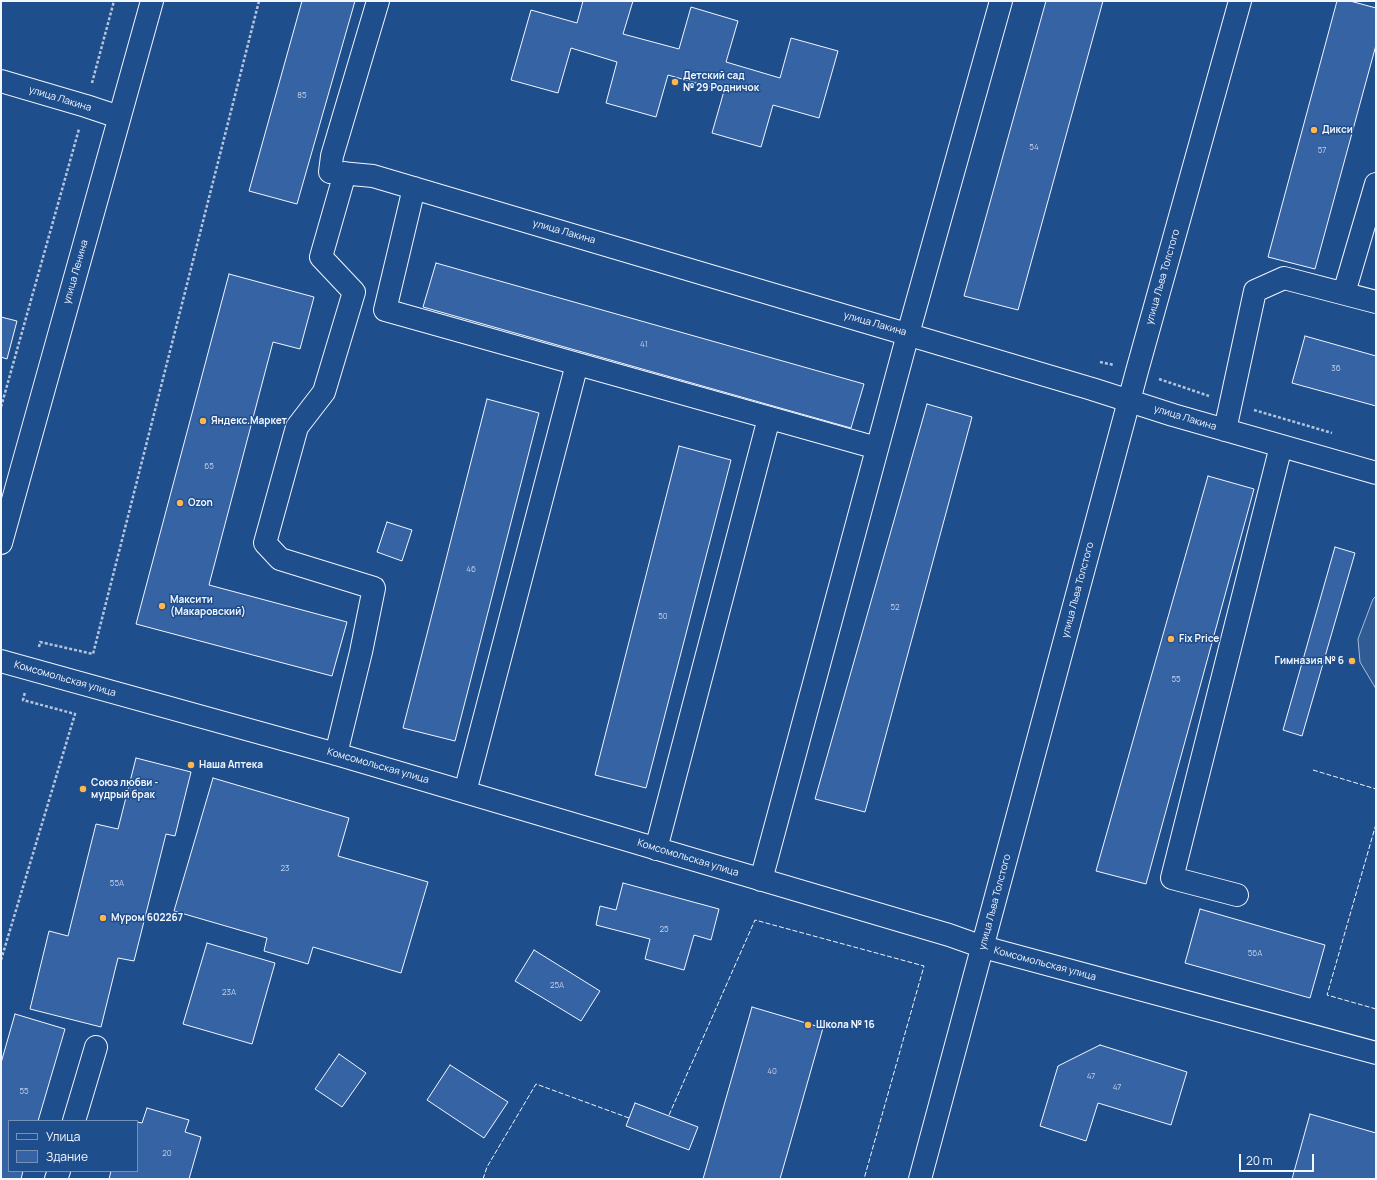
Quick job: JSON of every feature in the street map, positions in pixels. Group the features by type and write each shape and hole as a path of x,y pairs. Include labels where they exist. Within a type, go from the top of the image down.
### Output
{"street":[{"name":"улица Ленина","path":"1,542 152,1"},
{"name":"улица Лакина","path":"378,1 332,156 330,172 373,176 908,334 1225,430 1376,473"},
{"path":"761,880 908,334 1001,1"},
{"name":"улица Льва Толстого","path":"920,1179 1129,400 1240,1"},
{"name":"улица Лакина","path":"1,81 119,117"},
{"path":"336,754 362,652 374,588 280,559 265,543 297,427 324,392 354,292 321,257 345,173"},
{"path":"1344,293 1376,184"},
{"path":"385,310 414,188"},
{"path":"1225,430 1255,291 1284,278 1376,302"},
{"path":"351,302 385,310 877,448"},
{"path":"465,792 577,364"},
{"path":"656,849 769,418"},
{"path":"1237,895 1172,878 1281,446"},
{"name":"Комсомольская улица","path":"1,661 336,754 949,935 983,947 1376,1053"},
{"path":"74,1120 96,1047"}],"path":[{"path":"1,407 114,1"},
{"path":"1,960 75,714 23,700 40,642 93,654 259,1"}],"shaded area":[{"path":"1376,596 1376,689 1360,662 1358,639 1373,599"}],"building":[{"path":"302,1 355,1 297,204 249,191"},
{"path":"583,1 633,1 623,34 679,49 691,7 738,21 726,62 780,78 791,38 838,51 819,118 773,105 761,147 712,133 724,91 668,75 656,117 606,103 617,62 571,48 558,93 511,80 531,10 577,23"},
{"path":"1046,1 1103,1 1018,310 964,296"},
{"path":"1337,1 1350,1 1376,8 1376,45 1315,269 1268,257"},
{"path":"436,263 864,384 851,428 423,307"},
{"path":"229,274 314,297 300,349 273,342 209,585 347,622 332,676 136,624"},
{"path":"1,317 17,321 7,359 1,357"},
{"path":"1305,336 1376,356 1376,406 1292,383"},
{"path":"487,399 539,413 455,741 403,728"},
{"path":"927,404 972,417 865,812 815,799"},
{"path":"679,446 731,460 646,788 595,775"},
{"path":"1208,476 1254,489 1146,884 1096,871"},
{"path":"387,522 412,530 402,561 377,552"},
{"path":"1335,547 1355,553 1302,736 1283,730"},
{"path":"136,758 191,772 175,836 166,834 134,961 118,958 101,1027 30,1009 49,931 68,936 96,824 118,829"},
{"path":"213,778 349,818 338,856 428,882 401,973 313,947 308,964 264,951 267,938 174,911"},
{"path":"623,883 719,909 711,940 694,935 684,970 645,959 650,939 596,925 600,906 616,910"},
{"path":"1200,909 1325,945 1310,998 1185,963"},
{"path":"207,943 275,963 252,1044 183,1024"},
{"path":"534,950 600,991 581,1021 515,981"},
{"path":"752,1007 823,1028 792,1137 780,1179 703,1179"},
{"path":"15,1014 65,1029 38,1120 8,1120 8,1172 23,1172 21,1179 1,1179 1,1063"},
{"path":"1100,1045 1187,1072 1171,1125 1098,1103 1086,1141 1040,1126 1058,1066"},
{"path":"339,1054 366,1073 342,1107 315,1089"},
{"path":"450,1065 508,1102 484,1138 427,1100"},
{"path":"635,1103 698,1127 689,1150 626,1126"},
{"path":"147,1108 189,1120 185,1132 201,1137 189,1179 109,1179 111,1172 138,1172 138,1122 142,1123"},
{"path":"1310,1114 1376,1133 1376,1179 1292,1179"}],"fence":[{"path":"1313,770 1376,789"},
{"path":"1376,824 1327,995 1376,1009"},
{"path":"669,1115 755,920 924,966 864,1179"},
{"path":"483,1179 487,1167 536,1084 629,1118"}],"place":[{"name":"Детский сад № 29 Родничок","path":"675,82"},
{"name":"Дикси","path":"1314,130"},
{"name":"Яндекс.Маркет","path":"203,421"},
{"name":"Ozon","path":"180,503"},
{"name":"Максити (Макаровский)","path":"162,606"},
{"name":"Fix Price","path":"1171,639"},
{"name":"Гимназия № 6","path":"1352,661"},
{"name":"Наша Аптека","path":"191,765"},
{"name":"Союз любви - мудрый брак","path":"83,789"},
{"name":"Муром 602267","path":"103,918"},
{"name":"Школа № 16","path":"808,1025"}]}
